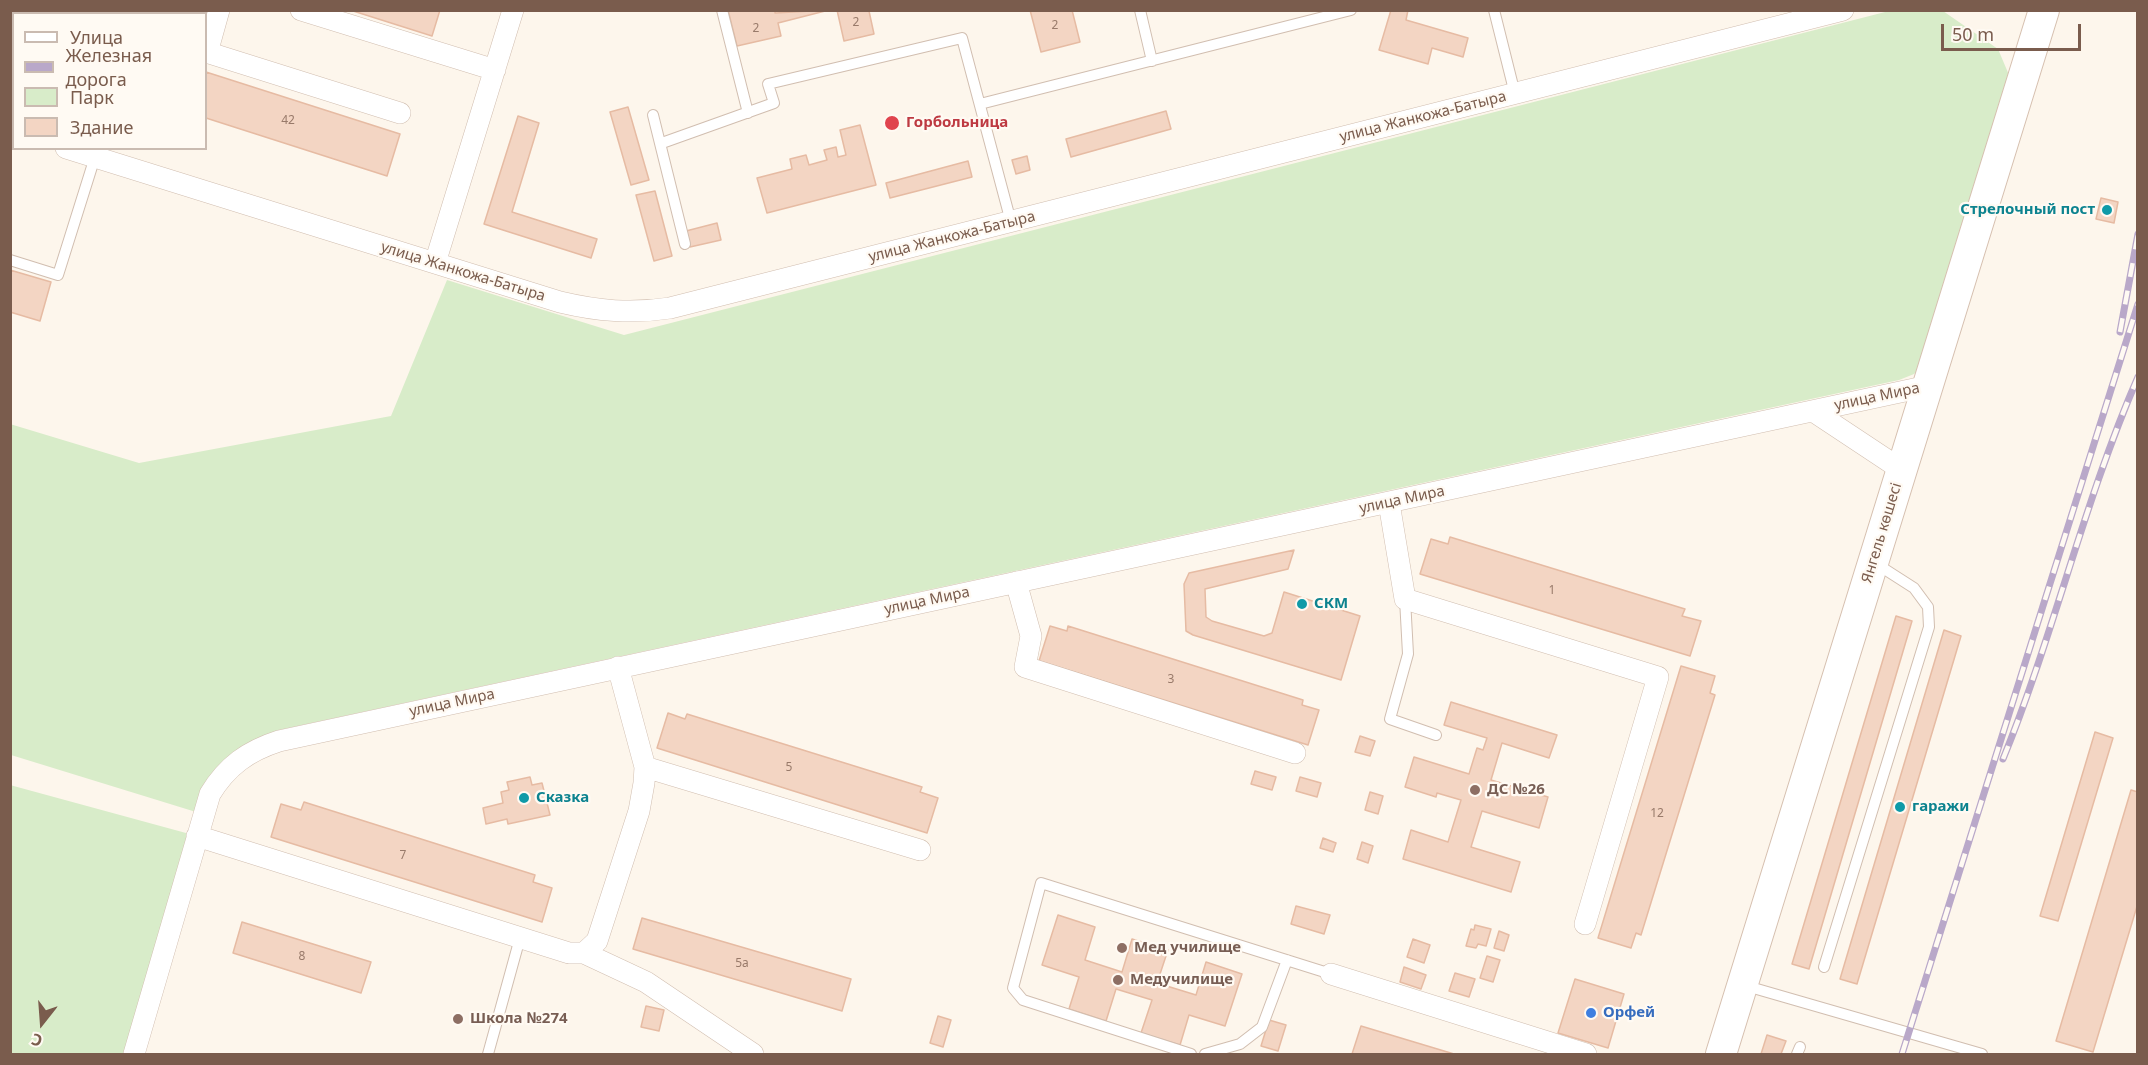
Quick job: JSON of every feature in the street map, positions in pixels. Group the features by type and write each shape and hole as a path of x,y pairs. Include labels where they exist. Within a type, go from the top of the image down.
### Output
{"street":[{"path":"207,49 219,10"},
{"path":"301,10 495,70"},
{"path":"435,263 513,10"},
{"name":"улица Жанкожа-Батыра","path":"72,150 560,302 595,310 640,313 670,308 1843,10"},
{"name":"Янгель көшесі","path":"1720,1054 2044,10"},
{"path":"207,52 400,113"},
{"name":"улица Мира","path":"134,1054 210,795 230,767 258,748 279,741 618,667 1928,387"},
{"path":"1813,411 1902,470"},
{"path":"1389,503 1405,599 1658,677 1585,924"},
{"path":"1016,582 1031,636 1024,667 1295,753"},
{"path":"585,953 597,941 642,797 645,767 618,667"},
{"path":"645,767 920,850"},
{"path":"197,836 569,953 585,953 646,982 753,1054"},
{"path":"1330,974 1586,1054"}],"lane":[{"path":"722,10 748,114"},
{"path":"1140,10 1152,61"},
{"path":"980,104 1351,10"},
{"path":"1494,10 1515,94"},
{"path":"662,143 774,103 768,84 962,38 1011,222"},
{"path":"653,115 662,143 685,244"},
{"path":"10,260 58,275 95,157"},
{"path":"1824,967 1929,627 1928,607 1914,588 1873,562"},
{"path":"1405,599 1408,654 1390,719 1436,735"},
{"path":"1191,1054 1023,1000 1013,988 1041,883 1330,974"},
{"path":"488,1054 520,938"},
{"path":"1205,1054 1240,1044 1262,1027 1287,960"},
{"path":"1742,985 1982,1054"}],"green space":[{"path":"1889,11 1943,11 1998,49 2009,75 1923,366 1914,374 1899,380 279,730 242,747 196,812 11,755 10,424 139,463 391,416 447,280 624,335"},
{"path":"10,785 197,836 133,1054 11,1054"}],"building":[{"path":"350,10 440,10 432,36"},
{"path":"728,10 775,10 775,13 829,10 778,23 781,36 737,46"},
{"path":"837,10 873,10 869,11 874,34 844,41"},
{"path":"1030,10 1072,10 1080,42 1041,52"},
{"path":"1391,10 1408,10 1406,20 1468,38 1463,57 1432,48 1428,64 1379,50"},
{"path":"10,16 12,16 12,58 10,57"},
{"path":"207,72 400,134 387,176 207,118"},
{"path":"628,107 649,180 631,185 610,112"},
{"path":"1166,111 1171,129 1071,157 1066,139"},
{"path":"518,116 539,123 512,212 597,239 591,258 484,224"},
{"path":"860,125 876,185 767,213 757,178 792,169 790,159 806,155 809,165 827,160 824,150 836,147 838,157 846,155 840,130"},
{"path":"1027,156 1030,170 1016,174 1012,160"},
{"path":"968,161 972,177 890,198 886,183"},
{"path":"655,191 672,256 654,261 636,195"},
{"name":"Стрелочный пост","path":"2101,198 2118,202 2114,223 2096,219"},
{"path":"717,223 721,240 690,247 686,231"},
{"path":"10,270 51,282 40,321 10,312"},
{"path":"1450,537 1685,609 1682,616 1701,621 1690,656 1420,574 1431,539 1448,544"},
{"name":"СКМ","path":"1294,550 1288,569 1205,589 1206,617 1212,621 1264,636 1272,633 1284,592 1360,616 1341,680 1186,631 1184,584 1189,573"},
{"path":"1896,616 1912,621 1809,969 1792,964"},
{"path":"1050,626 1067,631 1068,626 1303,700 1302,705 1319,710 1308,745 1039,661"},
{"name":"гаражи","path":"1944,630 1961,636 1857,984 1840,979"},
{"path":"1681,666 1715,676 1710,693 1715,695 1641,935 1636,933 1631,948 1598,938"},
{"path":"1451,702 1557,735 1549,758 1502,743 1491,780 1548,797 1539,828 1482,811 1471,847 1520,862 1511,892 1403,859 1411,830 1448,842 1461,800 1437,793 1436,797 1405,787 1414,757 1469,774 1477,748 1483,750 1487,738 1444,725"},
{"path":"668,713 685,719 687,714 922,787 920,792 938,798 927,833 657,748"},
{"path":"2095,732 2113,738 2058,921 2040,916"},
{"path":"1360,736 1375,741 1370,756 1355,752"},
{"path":"1255,771 1276,777 1272,790 1251,784"},
{"name":"Сказка","path":"530,777 532,785 542,783 550,815 508,824 507,819 486,824 483,808 503,803 501,792 509,790 507,782"},
{"path":"1300,777 1321,783 1317,797 1296,791"},
{"path":"2131,790 2138,792 2138,903 2093,1052 2056,1041"},
{"path":"1370,792 1383,796 1378,814 1365,810"},
{"path":"304,802 535,875 533,882 552,888 542,922 271,837 281,804 301,810"},
{"path":"1323,838 1336,843 1333,852 1320,848"},
{"path":"1362,842 1373,846 1368,863 1357,859"},
{"path":"1296,906 1330,915 1324,934 1291,924"},
{"name":"Медучилище","path":"1058,915 1095,927 1085,960 1122,972 1132,939 1168,950 1157,983 1196,995 1206,962 1242,974 1225,1026 1189,1015 1180,1045 1141,1033 1152,1000 1116,989 1106,1021 1069,1009 1079,977 1042,965"},
{"path":"642,918 851,979 842,1011 633,949"},
{"path":"242,922 371,962 361,993 233,953"},
{"path":"1475,925 1491,929 1486,946 1478,944 1476,948 1466,946 1471,929 1474,930"},
{"path":"1499,931 1509,935 1504,951 1494,948"},
{"path":"1413,939 1430,945 1424,963 1407,957"},
{"path":"1487,956 1500,960 1493,982 1480,978"},
{"path":"1404,967 1426,975 1421,989 1400,982"},
{"path":"1455,973 1475,979 1469,997 1449,991"},
{"name":"Орфей","path":"1575,979 1624,994 1608,1048 1558,1033"},
{"path":"646,1006 664,1010 659,1031 641,1027"},
{"path":"938,1016 951,1020 943,1047 930,1043"},
{"path":"1269,1020 1286,1025 1278,1051 1261,1046"},
{"path":"1361,1026 1454,1054 1352,1054"},
{"path":"1767,1035 1786,1041 1781,1054 1761,1054"}],"railway":[{"path":"2120,332 2138,234"},
{"path":"1902,1054 2138,304"},
{"path":"2003,759 2038,664 2101,471 2138,377"}],"place":[{"name":"Горбольница","path":"892,123"},
{"name":"Стрелочный пост","path":"2107,210"},
{"name":"СКМ","path":"1302,604"},
{"name":"ДС №26","path":"1475,790"},
{"name":"Сказка","path":"524,798"},
{"name":"гаражи","path":"1900,807"},
{"name":"Мед училище","path":"1122,948"},
{"name":"Медучилище","path":"1118,980"},
{"name":"Орфей","path":"1591,1013"},
{"name":"Школа №274","path":"458,1019"}]}
